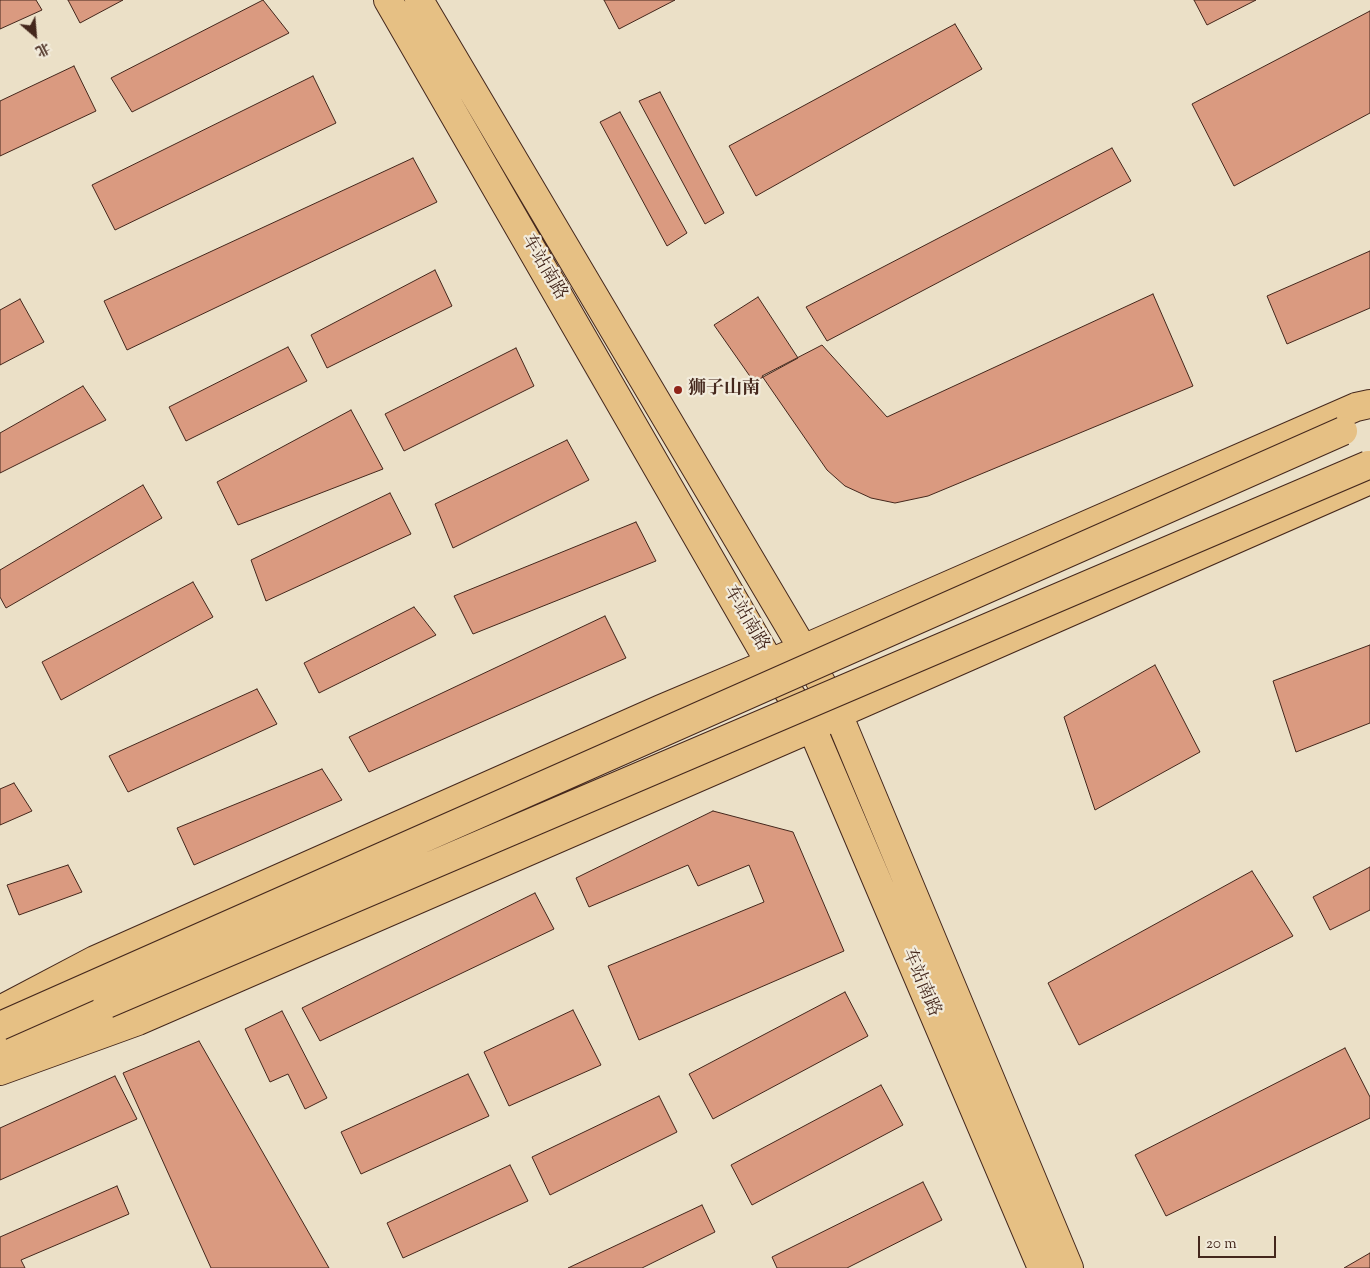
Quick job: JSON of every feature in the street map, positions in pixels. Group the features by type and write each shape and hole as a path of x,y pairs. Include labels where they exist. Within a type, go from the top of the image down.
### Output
{"main road":[{"name":"车站南路","path":"388,0 770,663 812,728 1042,1268"},
{"name":"车站南路","path":"420,0 803,649 838,714 1069,1268"},
{"path":"0,1010 96,960 661,709 803,649 1356,407 1370,404"},
{"path":"0,1026 1370,420"},
{"path":"0,1071 138,1021 812,728 838,714 1369,470"},
{"path":"0,1053 116,1000 1369,470"}],"building":[{"path":"0,0 36,0 42,10 0,29"},
{"path":"68,0 123,0 80,23"},
{"path":"263,0 289,33 132,112 111,78"},
{"path":"604,0 675,0 619,29"},
{"path":"1194,0 1256,0 1207,25"},
{"path":"1370,11 1370,113 1234,186 1192,104"},
{"path":"955,24 982,69 756,196 729,146"},
{"path":"74,66 96,111 0,156 0,101"},
{"path":"313,76 336,123 115,230 92,185"},
{"path":"660,92 724,213 705,224 639,101"},
{"path":"620,112 687,233 667,246 600,122"},
{"path":"1112,148 1131,181 827,341 806,307"},
{"path":"413,158 437,202 127,350 104,301"},
{"path":"1370,251 1370,308 1287,344 1267,296"},
{"path":"435,270 452,306 327,368 311,335"},
{"path":"1153,294 1193,386 928,496 895,503 871,498 845,486 827,470 762,376 822,345 887,417"},
{"path":"758,297 798,358 754,382 714,325"},
{"path":"20,299 44,342 0,365 0,310"},
{"path":"288,347 307,381 186,441 169,407"},
{"path":"516,348 534,386 404,451 385,414"},
{"path":"83,386 106,420 0,473 0,433"},
{"path":"351,410 383,469 238,525 217,482"},
{"path":"567,440 589,480 453,548 435,504"},
{"path":"143,485 162,518 6,608 0,597 0,570"},
{"path":"390,493 411,534 266,601 251,560"},
{"path":"636,522 656,561 473,634 454,596"},
{"path":"193,582 213,617 61,700 42,662"},
{"path":"414,607 436,635 319,693 304,663"},
{"path":"605,616 626,658 369,772 349,737"},
{"path":"1370,645 1370,723 1296,752 1273,681"},
{"path":"1155,665 1200,752 1095,810 1064,717"},
{"path":"257,689 277,724 128,792 109,756"},
{"path":"322,769 342,800 194,865 177,828"},
{"path":"14,783 32,811 0,825 0,789"},
{"path":"713,811 793,832 844,951 639,1040 608,966 764,902 749,865 698,886 688,865 589,907 576,878"},
{"path":"68,865 82,892 19,915 7,885"},
{"path":"1370,867 1370,910 1330,930 1313,897"},
{"path":"1252,871 1293,936 1079,1045 1048,983"},
{"path":"535,893 554,929 320,1041 302,1008"},
{"path":"845,992 868,1036 713,1119 689,1074"},
{"path":"573,1010 601,1065 509,1106 484,1052"},
{"path":"282,1011 327,1098 305,1109 288,1074 270,1082 245,1029"},
{"path":"199,1041 329,1268 211,1268 123,1073"},
{"path":"1345,1048 1370,1097 1370,1118 1166,1216 1135,1155"},
{"path":"468,1074 489,1116 361,1174 341,1132"},
{"path":"115,1076 137,1119 0,1180 0,1128"},
{"path":"881,1085 903,1125 752,1205 731,1165"},
{"path":"659,1096 677,1132 550,1195 532,1157"},
{"path":"510,1165 528,1201 403,1258 387,1223"},
{"path":"923,1182 942,1220 847,1268 777,1268 772,1257"},
{"path":"117,1186 129,1214 21,1260 25,1268 0,1268 0,1237"},
{"path":"702,1205 715,1232 642,1268 568,1268"},
{"path":"1370,1253 1370,1268 1344,1268"}],"place":[{"name":"狮子山南","path":"678,390"}]}
